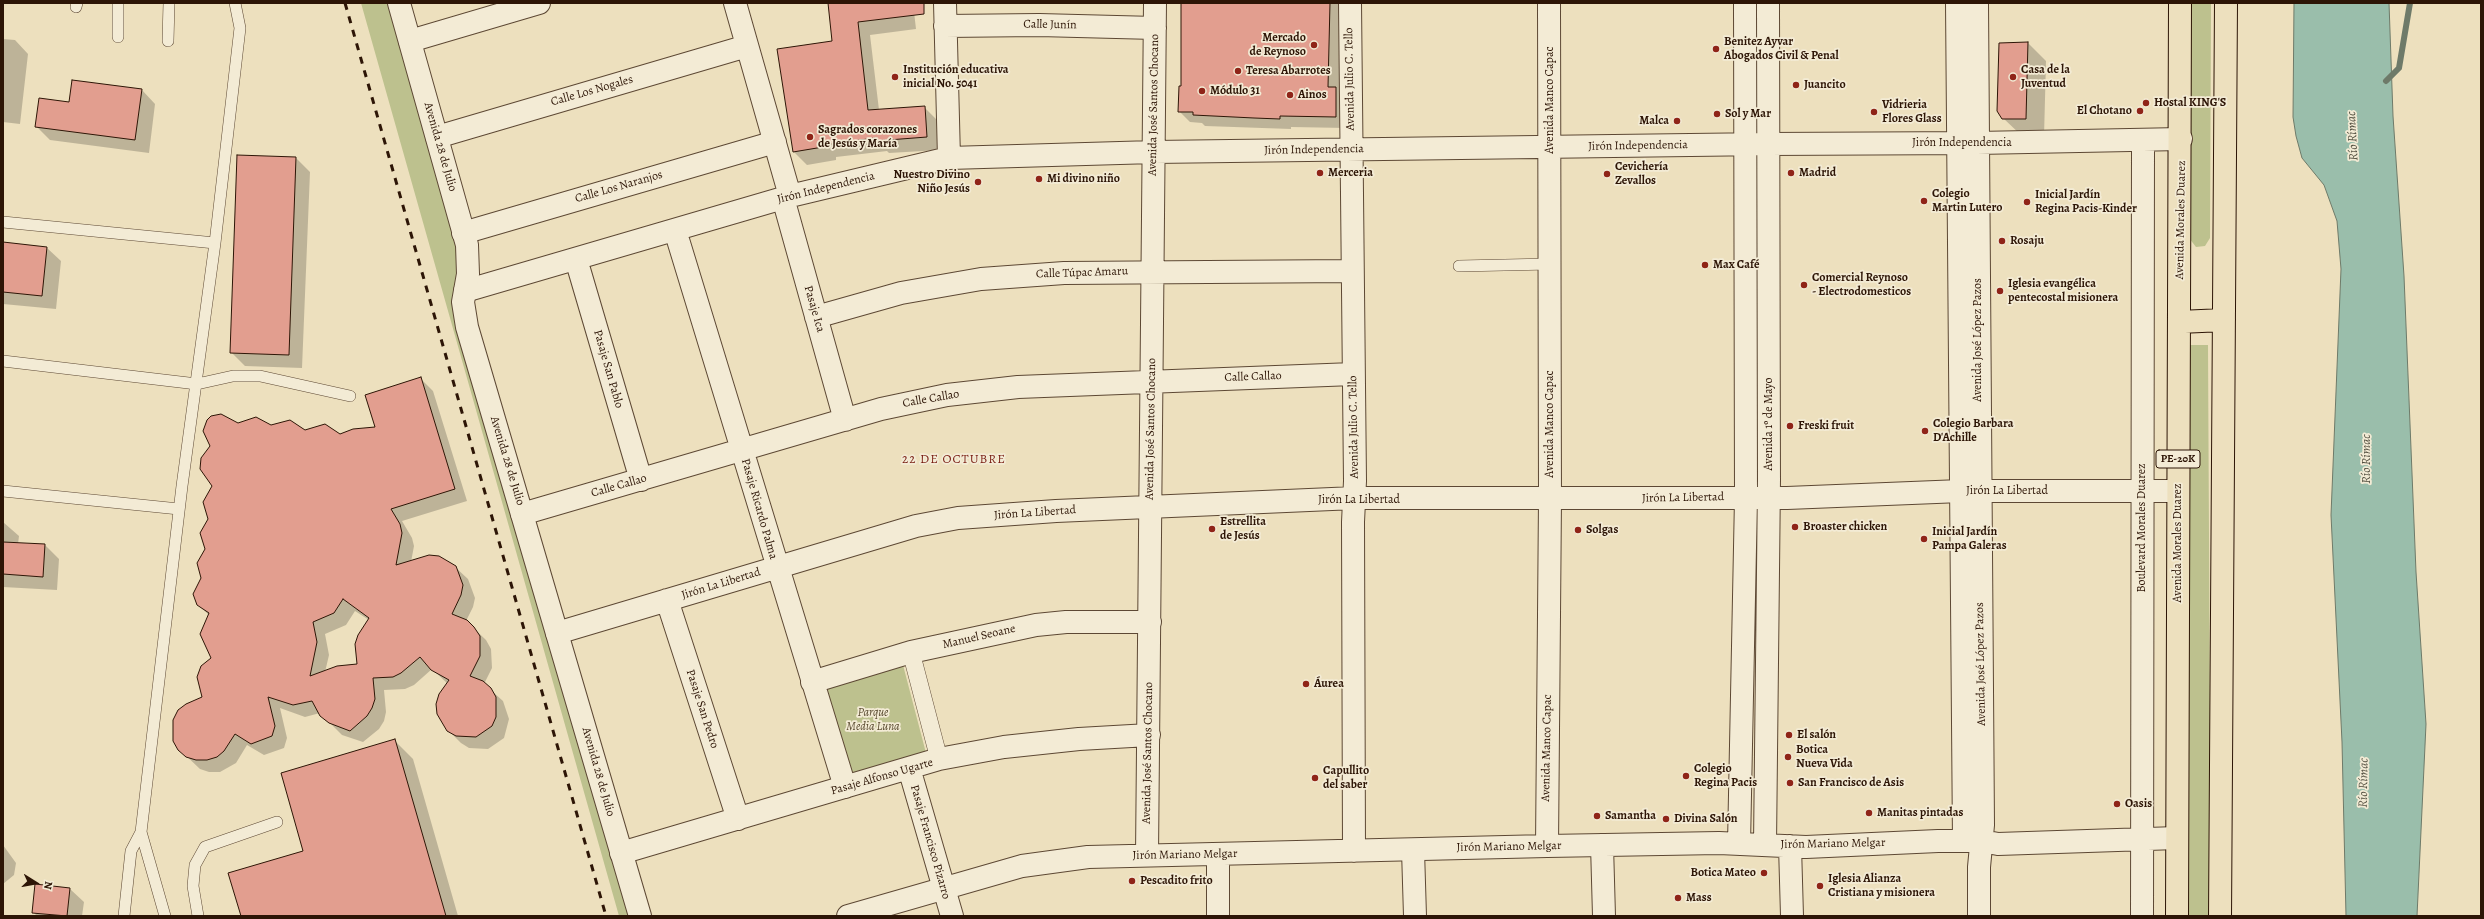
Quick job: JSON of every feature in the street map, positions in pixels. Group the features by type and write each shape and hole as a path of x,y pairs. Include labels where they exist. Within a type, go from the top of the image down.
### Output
{"highway":[{"name":"Avenida Morales Duarez","path":"2177,916 2181,139 2180,3"},
{"path":"2220,916 2226,3"},
{"path":"2180,322 2224,320"}],"street":[{"name":"Avenida 28 de Julio","path":"399,3 463,233 468,258 465,291 465,321 640,916"},
{"path":"410,41 539,3"},
{"name":"Pasaje Ica","path":"735,3 775,142 816,317 845,420"},
{"path":"946,3 945,26 949,158"},
{"name":"Avenida José Santos Chocano","path":"1148,855 1155,3"},
{"name":"Avenida Julio C. Tello","path":"1350,3 1355,498 1354,851"},
{"name":"Avenida Manco Capac","path":"1547,846 1551,147 1549,3"},
{"name":"Avenida 1º de Mayo","path":"1739,844 1746,498 1744,144 1745,3"},
{"name":"Avenida 1º de Mayo","path":"1765,845 1769,498 1767,144 1768,3"},
{"name":"Avenida José López Pazos","path":"1957,3 1967,143 1973,841 1979,867 1979,916"},
{"name":"Avenida José López Pazos","path":"1967,143 1977,3"},
{"name":"Calle Junín","path":"945,26 1039,24 1155,28"},
{"name":"Calle Los Nogales","path":"437,137 747,46"},
{"name":"Jirón Independencia","path":"465,291 787,197 949,158 1154,152 1744,144 1967,143 2181,139"},
{"name":"Boulevard Morales Duarez","path":"2142,916 2143,140"},
{"name":"Calle Los Naranjos","path":"463,233 775,142"},
{"name":"Pasaje Ricardo Palma","path":"675,230 776,567 845,787"},
{"name":"Pasaje San Pablo","path":"576,258 641,480"},
{"name":"Calle Túpac Amaru","path":"816,317 901,293 981,279 1064,273 1152,271 1352,271"},
{"name":"Calle Callao","path":"522,514 881,409 947,395 1018,387 1152,380 1353,374"},
{"name":"Jirón La Libertad","path":"557,633 916,526 958,518 1056,511 1355,498 1769,498 1970,491 2178,491"},
{"name":"Pasaje San Pedro","path":"667,600 738,819"},
{"name":"Manuel Seoane","path":"812,682 911,652 1036,625 1066,622 1150,622"},
{"path":"911,652 939,760"},
{"name":"Pasaje Alfonso Ugarte","path":"621,853 939,760 1004,747 1071,739 1149,735"},
{"name":"Pasaje Francisco Pizarro","path":"909,768 952,916"},
{"name":"Jirón Mariano Melgar","path":"848,916 944,887 1022,866 1056,860 1148,855 1547,846 1739,844 1790,846 1973,841 1998,844 2177,838"},
{"path":"1602,845 1604,916"},
{"path":"1790,846 1792,916"},
{"path":"1413,850 1415,916"},
{"path":"1218,854 1218,916"}],"lane":[{"path":"118,3 118,37"},
{"path":"168,41 169,3"},
{"path":"124,916 131,850 141,832 179,509 215,243 240,28 235,3"},
{"path":"3,222 215,243"},
{"path":"1459,266 1550,264"},
{"path":"3,361 197,384 233,376 260,376 350,396"},
{"path":"3,491 179,509"},
{"path":"198,916 193,886 195,865 205,846 277,822"},
{"path":"141,832 165,916"}],"green space":[{"path":"361,3 395,3 464,258 462,303 632,916 619,916"},
{"path":"2191,3 2211,3 2210,238 2205,246 2196,247 2189,238"},
{"path":"2188,345 2208,345 2211,916 2187,916"},
{"name":"Parque Media Luna","path":"903,665 926,753 846,777 820,687"}],"water":[{"name":"Río Rímac","path":"2294,3 2389,3 2393,116 2404,276 2416,572 2426,724 2417,916 2346,916 2342,742 2331,515 2341,269 2337,221 2324,185 2302,158 2296,136 2293,117"}],"building":[{"path":"828,3 924,3 924,14 858,22 868,110 925,106 927,137 875,141 875,138 823,145 823,147 793,152 777,49 832,41"},
{"path":"1181,3 1330,3 1328,87 1336,87 1336,117 1280,116 1280,119 1193,115 1193,112 1178,112 1179,86 1181,86"},
{"name":"Casa de la Juventud","path":"2028,42 2026,119 2002,119 1997,111 1999,43"},
{"path":"72,80 142,89 135,140 35,127 39,98 69,102"},
{"path":"237,155 296,157 289,355 230,353"},
{"path":"3,242 47,247 42,296 3,292"},
{"path":"421,377 455,489 391,509 400,524 402,533 396,565 429,555 439,556 456,566 463,585 461,595 452,614 467,620 480,636 480,656 470,676 483,681 491,688 496,697 496,717 492,726 476,737 456,736 447,731 437,714 436,704 439,694 449,680 431,670 420,657 401,673 393,677 373,678 375,699 372,708 367,716 350,731 329,723 320,716 312,701 293,705 268,697 275,726 272,736 251,744 235,734 224,751 217,757 207,760 196,760 186,757 178,750 173,741 173,720 178,710 186,704 202,697 197,677 201,666 211,658 200,634 209,613 197,605 193,594 201,578 197,563 205,549 200,533 208,519 203,502 212,486 200,469 201,458 210,446 203,431 207,420 211,416 221,414 238,423 256,417 271,425 290,420 305,430 325,424 340,434 353,429 375,427 365,395","holes":["343,599 369,618 358,635 355,644 357,664 337,666 310,676 317,642 313,622 334,613"]},
{"path":"3,542 45,544 43,577 3,574"},
{"path":"395,739 446,916 241,916 228,873 303,851 281,773"},
{"path":"35,884 70,888 67,916 32,913"}],"waterway":[{"path":"2386,81 2399,68 2410,3"}],"railway":[{"path":"345,3 606,916"}],"place":[{"name":"Mercado de Reynoso","path":"1314,45"},
{"name":"Benitez Ayvar Abogados Civil & Penal","path":"1716,49"},
{"name":"Teresa Abarrotes","path":"1238,71"},
{"name":"Institución educativa inicial No. 5041","path":"895,77"},
{"name":"Casa de la Juventud","path":"2013,77"},
{"name":"Juancito","path":"1796,85"},
{"name":"Módulo 31","path":"1202,91"},
{"name":"Ainos","path":"1290,95"},
{"name":"Hostal KING'S","path":"2146,103"},
{"name":"El Chotano","path":"2140,111"},
{"name":"Vidrieria Flores Glass","path":"1874,112"},
{"name":"Sol y Mar","path":"1717,114"},
{"name":"Malca","path":"1677,121"},
{"name":"Sagrados corazones de Jesús y María","path":"810,137"},
{"name":"Merceria","path":"1320,173"},
{"name":"Madrid","path":"1791,173"},
{"name":"Cevichería Zevallos","path":"1607,174"},
{"name":"Mi divino niño","path":"1039,179"},
{"name":"Nuestro Divino Niño Jesús","path":"978,182"},
{"name":"Colegio Martin Lutero","path":"1924,201"},
{"name":"Inicial Jardín Regina Pacis-Kinder","path":"2027,202"},
{"name":"Rosaju","path":"2002,241"},
{"name":"Max Café","path":"1705,265"},
{"name":"Comercial Reynoso - Electrodomesticos","path":"1804,285"},
{"name":"Iglesia evangélica pentecostal misionera","path":"2000,291"},
{"name":"Freski fruit","path":"1790,426"},
{"name":"Colegio Barbara D'Achille","path":"1925,431"},
{"name":"Broaster chicken","path":"1795,527"},
{"name":"Estrellita de Jesús","path":"1212,529"},
{"name":"Solgas","path":"1578,530"},
{"name":"Inicial Jardín Pampa Galeras","path":"1924,539"},
{"name":"Áurea","path":"1306,684"},
{"name":"El salón","path":"1789,735"},
{"name":"Botica Nueva Vida","path":"1788,757"},
{"name":"Colegio Regina Pacis","path":"1686,776"},
{"name":"Capullito del saber","path":"1315,778"},
{"name":"San Francisco de Asis","path":"1790,783"},
{"name":"Oasis","path":"2117,804"},
{"name":"Manitas pintadas","path":"1869,813"},
{"name":"Samantha","path":"1597,816"},
{"name":"Divina Salón","path":"1666,819"},
{"name":"Botica Mateo","path":"1764,873"},
{"name":"Pescadito frito","path":"1132,881"},
{"name":"Iglesia Alianza Cristiana y misionera","path":"1820,886"},
{"name":"Mass","path":"1678,898"}],"district":[{"name":"22 DE OCTUBRE","path":"954,460"}]}
